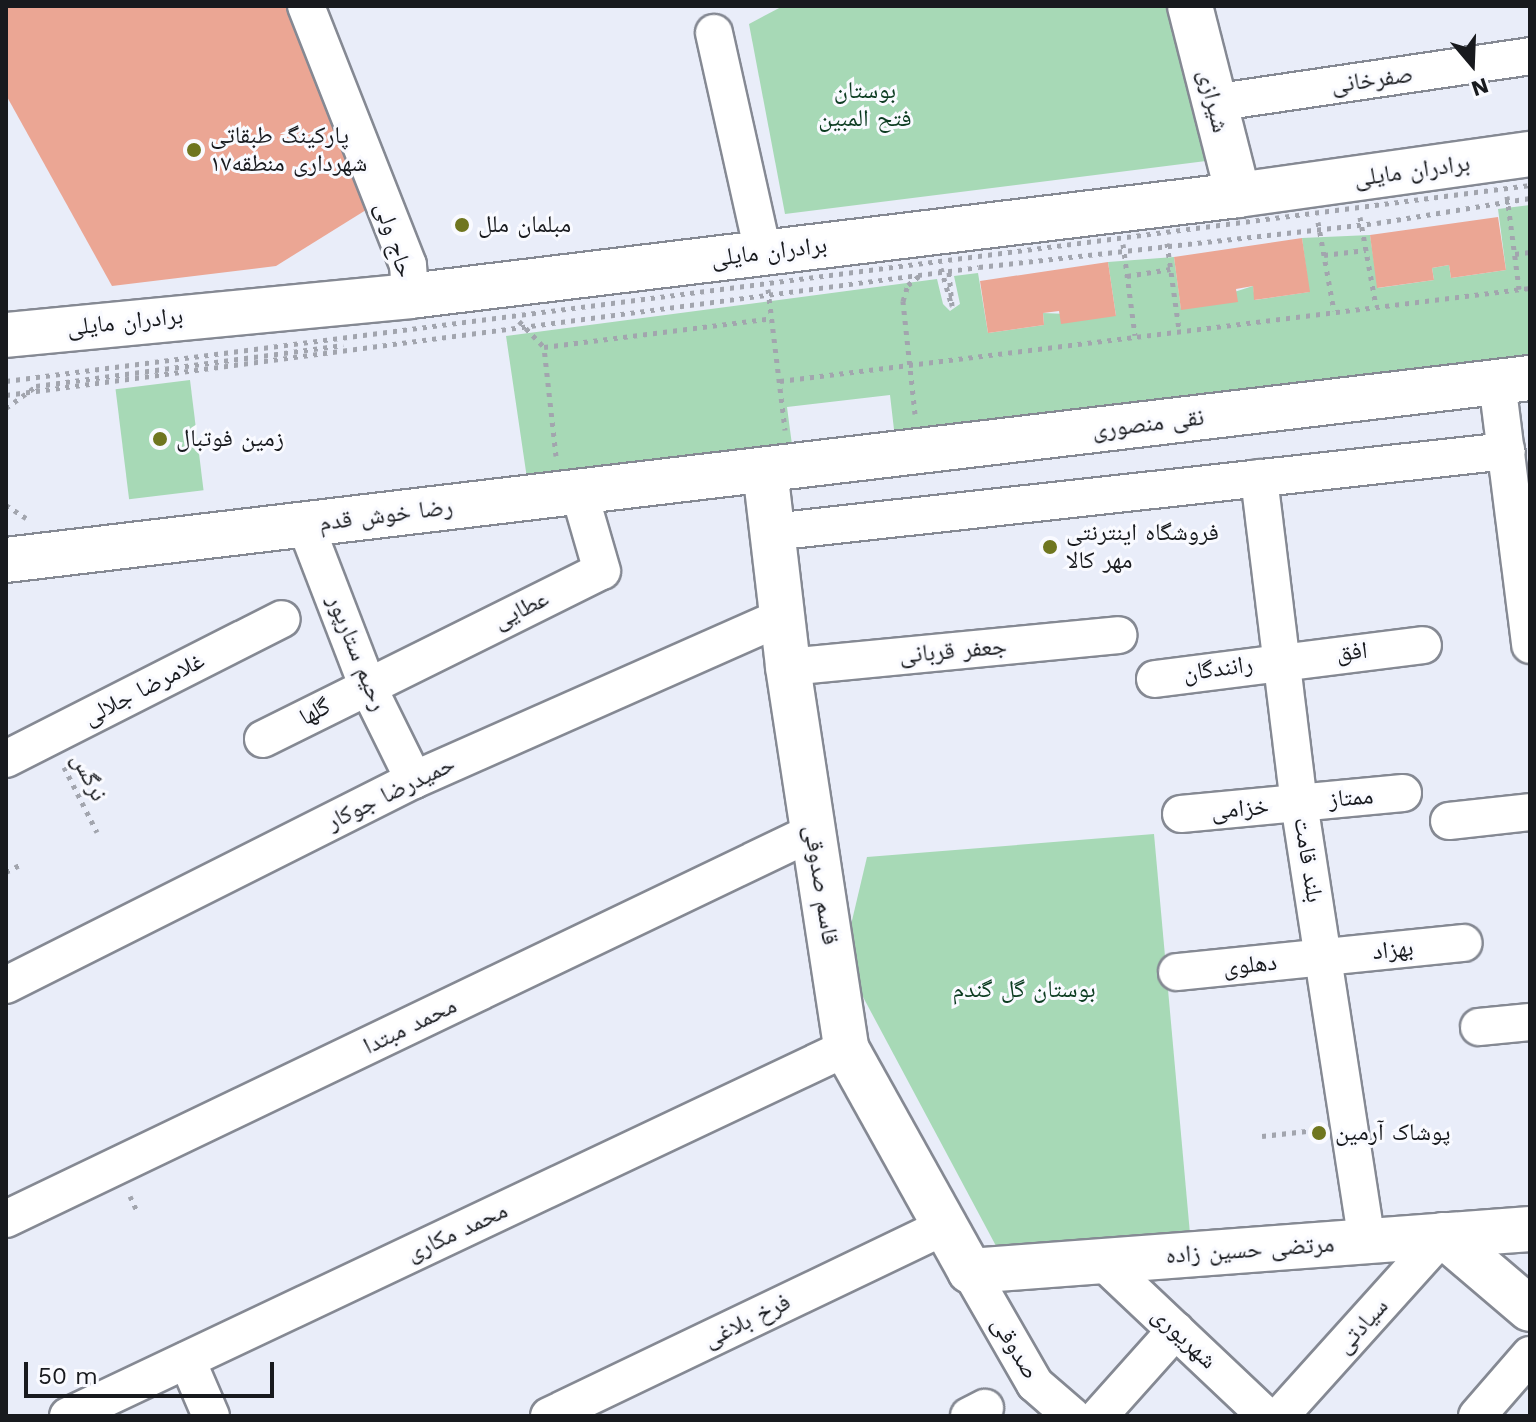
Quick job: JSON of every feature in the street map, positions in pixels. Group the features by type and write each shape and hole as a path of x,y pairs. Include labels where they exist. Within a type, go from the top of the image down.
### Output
{"street":[{"name":"حاج ولی","path":"306,6 408,265 410,296"},
{"name":"شیرازی","path":"1190,6 1238,195"},
{"path":"714,33 763,252"},
{"name":"صفرخانی","path":"1213,103 1530,56"},
{"name":"برادران مایلی","path":"6,335 410,296 1238,195 1530,154"},
{"path":"6,344 56,329"},
{"path":"1514,380 1507,451 1530,645"},
{"name":"نقی منصوری","path":"778,468 1514,380"},
{"path":"772,532 1507,451"},
{"name":"رضا خوش قدم","path":"6,560 778,468"},
{"name":"قاسم صدوقی","path":"778,468 772,532 788,667 846,1048 970,1271"},
{"name":"بلند قامت","path":"1259,478 1299,803 1367,1241"},
{"name":"عطایی","path":"367,685 602,571 570,493"},
{"name":"رحیم ستارپور","path":"305,524 367,685 414,780"},
{"path":"6,539 26,548 67,553"},
{"name":"حمیدرضا جوکار","path":"6,985 414,780 782,617"},
{"name":"غلامرضا جلالی","path":"6,759 282,619"},
{"name":"جعفر قربانی","path":"788,667 1118,635"},
{"name":"افق","path":"1281,660 1423,645"},
{"name":"رانندگان","path":"1155,679 1281,660"},
{"name":"گلها","path":"263,739 367,685"},
{"name":"ممتاز","path":"1299,803 1403,793"},
{"name":"خزامی","path":"1181,814 1299,803"},
{"path":"1449,821 1530,812"},
{"name":"محمد مبتدا","path":"6,1219 813,832"},
{"name":"بهزاد","path":"1323,957 1464,943"},
{"name":"دهلوی","path":"1177,972 1323,957"},
{"path":"1479,1027 1530,1022"},
{"name":"محمد مکاری","path":"68,1416 846,1048"},
{"name":"فرخ بلاغی","path":"549,1416 945,1226"},
{"name":"مرتضی حسین زاده","path":"970,1271 1530,1229"},
{"path":"1443,1235 1530,1309"},
{"name":"سیادتی","path":"1280,1416 1443,1235"},
{"name":"شهریوری","path":"1102,1261 1266,1416"},
{"name":"صدوقی","path":"970,1271 1035,1384 1072,1416"},
{"path":"1099,1416 1176,1330"},
{"path":"1477,1416 1530,1355"},
{"path":"187,1360 211,1416"}],"path":[{"path":"6,381 1530,185"},
{"path":"919,451 903,301 908,285 941,267 1507,196 1530,196"},
{"path":"1507,196 1519,289"},
{"path":"6,395 949,271 1377,223 1530,196"},
{"path":"1360,214 1376,306"},
{"path":"1318,219 1334,311"},
{"path":"1166,238 1179,330"},
{"path":"1123,243 1135,335"},
{"path":"1324,255 1366,250"},
{"path":"763,252 780,381 778,468"},
{"path":"1515,254 1530,252"},
{"path":"941,267 952,306 949,271"},
{"path":"1127,276 1170,269"},
{"path":"780,381 1530,288"},
{"path":"544,347 772,318"},
{"path":"6,408 36,386 520,321 544,347 570,493"},
{"name":"نرگس","path":"49,737 97,832"},
{"path":"6,872 22,864"},
{"path":"1262,1136 1347,1126"}],"green space":[{"name":"بوستان فتح المبین","path":"783,6 1166,6 1206,161 785,214 749,24"},
{"path":"1530,205 1530,368 896,447 890,395 787,407 794,460 529,492 506,336 937,279 943,304 950,311 960,304 954,276 978,273 988,333 1044,325 1043,313 1116,316 1108,262 1174,257 1181,309 1253,286 1255,300 1309,292 1302,238 1370,235 1378,288 1434,280 1432,268 1449,265 1451,278 1506,270 1498,209"},
{"name":"زمین فوتبال","path":"190,380 204,490 129,499 116,389"},
{"name":"بوستان گل گندم","path":"1154,834 1191,1245 1003,1259 855,982 850,929 867,857"}],"building":[{"name":"پارکینگ طبقاتی شهرداری منطقه۱۷","path":"6,6 294,6 374,205 276,266 112,286 6,95"},
{"path":"1498,217 1506,270 1451,278 1449,265 1432,268 1434,280 1377,288 1370,235"},
{"path":"1302,238 1310,292 1254,300 1253,286 1236,289 1238,302 1181,310 1174,257"},
{"path":"1108,262 1116,316 1061,324 1059,311 1043,313 1044,325 988,333 980,281"}],"place":[{"name":"پارکینگ طبقاتی شهرداری منطقه۱۷","path":"194,150"},
{"name":"مبلمان ملل","path":"462,225"},
{"name":"زمین فوتبال","path":"160,439"},
{"name":"فروشگاه اینترنتی مهر کالا","path":"1050,547"},
{"name":"پوشاک آرمین","path":"1319,1133"}]}
